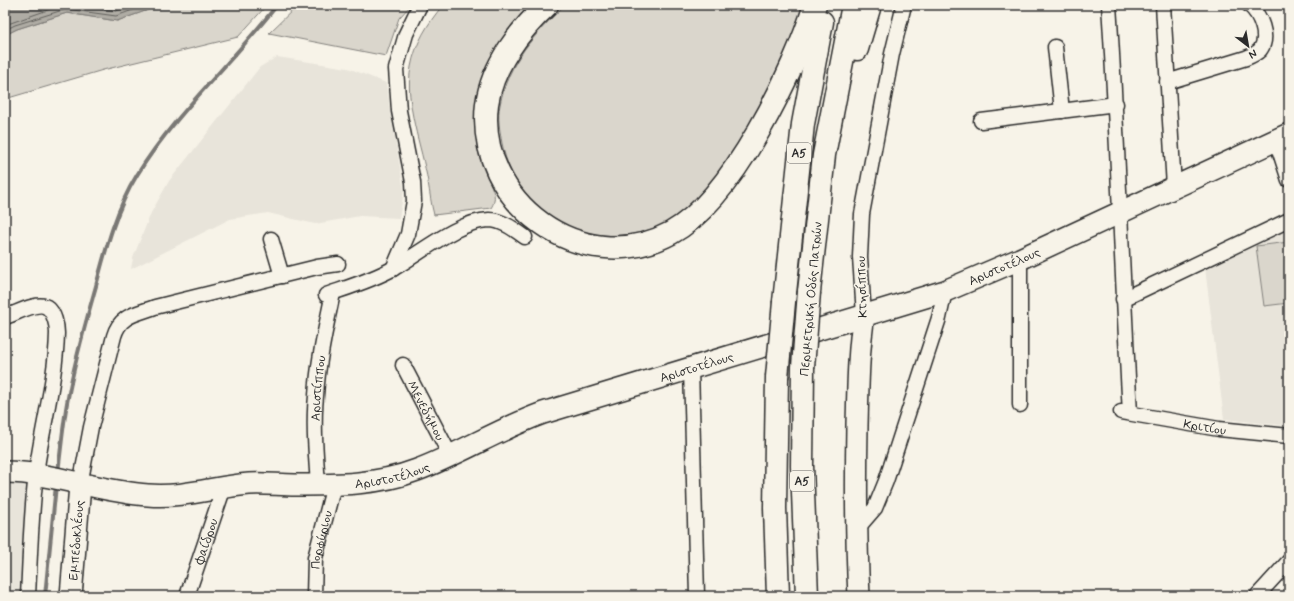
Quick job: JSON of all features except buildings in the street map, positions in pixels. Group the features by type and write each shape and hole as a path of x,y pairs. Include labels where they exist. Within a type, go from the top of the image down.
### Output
{"highway":[{"path":"547,5 515,40 496,72 487,104 488,135 494,162 507,188 520,206 534,220 554,232 590,246 620,248 639,246 671,233 697,215 714,196 752,141 779,95 802,44 815,5"},
{"name":"Περιμετρική Οδός Πατρών","path":"778,596 775,508 777,377 803,124 826,5"},
{"name":"Περιμετρική Οδός Πατρών","path":"807,596 802,466 803,367 813,242 831,114 853,5"},
{"path":"813,242 847,82 870,5"}],"main road":[{"name":"Αριστοτέλους","path":"40,476 77,484 156,495 193,493 224,487 258,484 326,485 393,477 416,471 502,428 543,413 945,291 1020,259 1283,137"},
{"name":"Κτησίππου","path":"859,596 856,530 858,370 864,315"},
{"path":"5,472 40,476"},
{"name":"Εμπεδοκλέους","path":"71,596 77,484"}],"street":[{"path":"393,269 408,234 414,201 413,182 399,111 396,69 406,34 420,5"},
{"name":"Κτησίππου","path":"864,315 860,271 862,214 892,54 904,5"},
{"path":"1109,5 1116,104 1123,298 1289,220"},
{"path":"1163,5 1174,187"},
{"path":"1167,82 1246,58 1256,53 1262,46 1263,35 1256,7"},
{"path":"1054,47 1062,111"},
{"path":"981,121 1116,104"},
{"path":"1283,137 1289,180"},
{"path":"393,269 453,232 479,222 490,220 504,223 525,237"},
{"path":"271,240 282,276"},
{"path":"1020,259 1020,405"},
{"path":"77,484 114,336 120,322 129,316 155,307 338,264"},
{"name":"Αριστίππου","path":"326,485 315,432 316,396 329,294 393,269"},
{"path":"856,530 875,508 886,481 939,318 945,291"},
{"name":"Κριτίου","path":"1123,298 1125,413 1213,428 1289,436"},
{"path":"5,317 33,306 43,305 50,310 57,326 55,358 40,476 28,596"},
{"name":"Μενεδήμου","path":"403,366 450,455"},
{"path":"691,368 697,596"},
{"name":"Πορφύριου","path":"314,596 315,558 326,485"},
{"name":"Φαίδρου","path":"187,596 224,487"},
{"path":"1256,596 1289,561"}],"shaded area":[{"path":"152,5 267,5 238,37 103,70 5,99 5,35 17,29 67,13 117,21 148,10"},
{"path":"298,5 411,5 399,18 386,56 269,33"},
{"path":"443,5 531,5 521,15 495,50 482,77 478,91 476,105 477,141 481,162 494,194 493,204 491,208 434,215 412,110 409,81 413,58 419,42 427,26"},
{"path":"565,5 806,5 796,39 788,56 734,152 712,183 680,215 674,219 644,231 617,235 590,233 566,225 544,212 525,193 511,170 502,143 499,124 499,110 509,75 516,62 533,38"},
{"path":"277,57 348,68 386,83 404,191 399,218 360,216 315,224 268,213 230,219 131,269 133,258 151,213 169,181 260,67"},
{"path":"1289,228 1289,423 1287,426 1224,419 1205,268"},
{"path":"1289,242 1289,303 1264,306 1256,246"},
{"path":"5,481 29,481 21,596 5,596"}],"water":[{"path":"5,5 152,5 148,10 117,21 67,13 17,29 5,35"}],"waterway":[{"path":"58,472 66,412 76,359 108,243 123,201 137,175 169,130 277,5"},
{"path":"45,596 56,485"}]}
